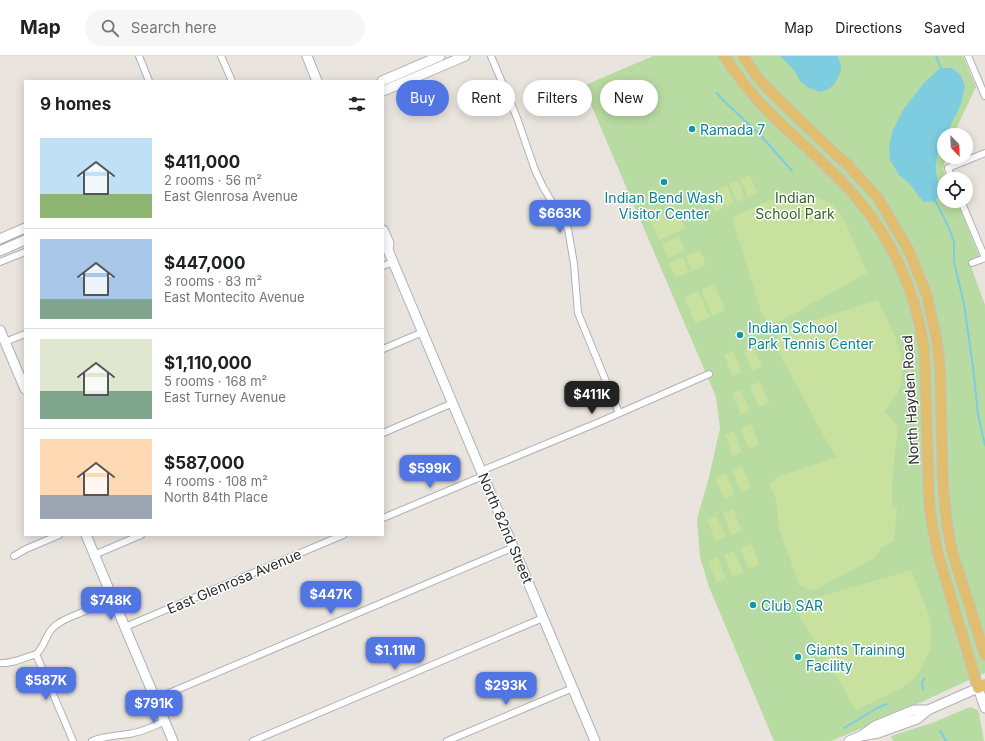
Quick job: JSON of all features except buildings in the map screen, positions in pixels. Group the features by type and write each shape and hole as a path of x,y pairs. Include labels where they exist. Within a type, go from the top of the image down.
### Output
{"main road":[{"name":"North Hayden Road","path":"724,56 738,77 763,106 863,204 881,230 905,276 916,311 924,350 931,520 938,554 982,687"},
{"name":"North Hayden Road","path":"743,56 757,77 770,92 848,165 878,198 909,251 928,296 940,369 944,486 947,526 952,551 985,655"}],"street":[{"path":"138,56 149,80"},
{"path":"221,56 232,80"},
{"path":"307,56 317,80"},
{"path":"384,80 440,56"},
{"path":"384,91 465,56"},
{"path":"490,56 517,118 535,170 568,229 574,264 578,313 619,413"},
{"path":"968,56 985,96"},
{"path":"949,172 948,168 985,153"},
{"path":"965,208 985,258 972,263"},
{"path":"0,239 24,228"},
{"name":"North 82nd Street","path":"384,232 389,243 385,248 393,262 423,332 596,741"},
{"path":"8,259 2,250 24,240"},
{"path":"0,262 24,252"},
{"path":"384,266 393,262"},
{"path":"0,330 24,387"},
{"path":"384,349 423,332"},
{"path":"5,342 24,334"},
{"path":"384,518 709,374"},
{"path":"384,433 453,403"},
{"path":"14,556 56,536"},
{"path":"86,536 173,741"},
{"path":"94,555 139,536"},
{"name":"East Glenrosa Avenue","path":"125,627 341,536"},
{"path":"155,699 514,547"},
{"path":"0,663 5,664 14,662 36,654 41,648 49,632 55,626 65,620 113,599"},
{"path":"253,741 544,618"},
{"path":"36,654 73,741"},
{"path":"848,741 861,736 874,726 914,710 928,710 982,687"},
{"name":"North Hayden Road","path":"982,687 985,708"},
{"path":"447,741 573,688"},
{"path":"92,741 108,736 118,736 140,732 165,721"}],"green space":[{"name":"Indian School Park","path":"653,56 963,56 976,87 956,128 937,128 937,164 944,164 943,169 944,172 937,172 937,208 960,208 979,256 969,261 985,305 985,673 898,713 831,741 774,741 709,587 700,557 697,519 709,477 720,428 716,397 592,107 592,82"},
{"path":"750,175 757,193 748,197 741,179"},
{"path":"738,181 745,198 737,202 729,184"},
{"path":"727,185 734,203 726,207 719,189"},
{"path":"716,190 724,208 715,212 707,194"},
{"path":"801,192 831,203 841,215 867,273 784,319 771,322 766,319 761,312 732,217 780,196"},
{"path":"676,208 685,229 659,240 650,219"},
{"path":"679,236 685,251 668,258 662,244"},
{"path":"700,250 706,265 692,271 686,256"},
{"path":"683,257 689,272 676,278 669,263"},
{"path":"714,284 725,310 712,316 701,290"},
{"path":"698,291 710,317 695,323 684,297"},
{"path":"878,300 897,342 901,356 902,370 901,384 895,398 884,411 898,427 892,480 892,503 897,508 894,541 880,549 875,558 813,591 799,585 779,528 776,499 769,484 777,477 837,457 825,438 778,351 776,341 780,333 786,329"},
{"path":"753,347 762,367 752,371 744,351"},
{"path":"733,351 742,372 733,376 724,355"},
{"path":"760,382 769,403 759,407 750,386"},
{"path":"741,390 750,411 741,415 732,394"},
{"path":"751,424 759,445 749,449 741,428"},
{"path":"734,431 742,452 733,456 725,435"},
{"path":"742,466 751,488 741,492 732,470"},
{"path":"725,473 735,494 725,499 715,478"},
{"path":"733,509 742,531 732,535 723,513"},
{"path":"716,516 726,537 716,541 707,520"},
{"path":"751,543 759,564 749,569 740,548"},
{"path":"734,551 743,572 733,576 724,555"},
{"path":"717,557 726,579 717,583 708,561"},
{"path":"911,570 929,615 932,631 930,649 921,669 913,679 892,693 856,710 799,615 805,601"},
{"path":"970,707 978,710 984,741 893,741 891,736 932,723"}],"water":[{"path":"780,56 837,56 841,69 834,84 830,88 821,92 807,87 801,82 793,69"},
{"path":"940,68 952,68 961,76 965,86 961,104 949,128 937,128 937,198 935,201 924,202 910,184 899,175 890,160 889,148 892,132 903,110 924,83"}],"waterway":[{"path":"936,56 941,69"},
{"path":"717,93 762,137 792,171"},
{"path":"935,200 954,242 954,262 964,304 978,414 985,445"},
{"path":"923,689 922,683 924,678"},
{"path":"844,728 879,707 887,704"},
{"path":"940,731 946,741"}],"place":[{"name":"Ramada 7","path":"692,129"},
{"name":"Indian Bend Wash Visitor Center","path":"664,182"},
{"name":"Indian School Park Tennis Center","path":"740,335"},
{"name":"Club SAR","path":"753,605"},
{"name":"Giants Training Facility","path":"798,657"}]}
